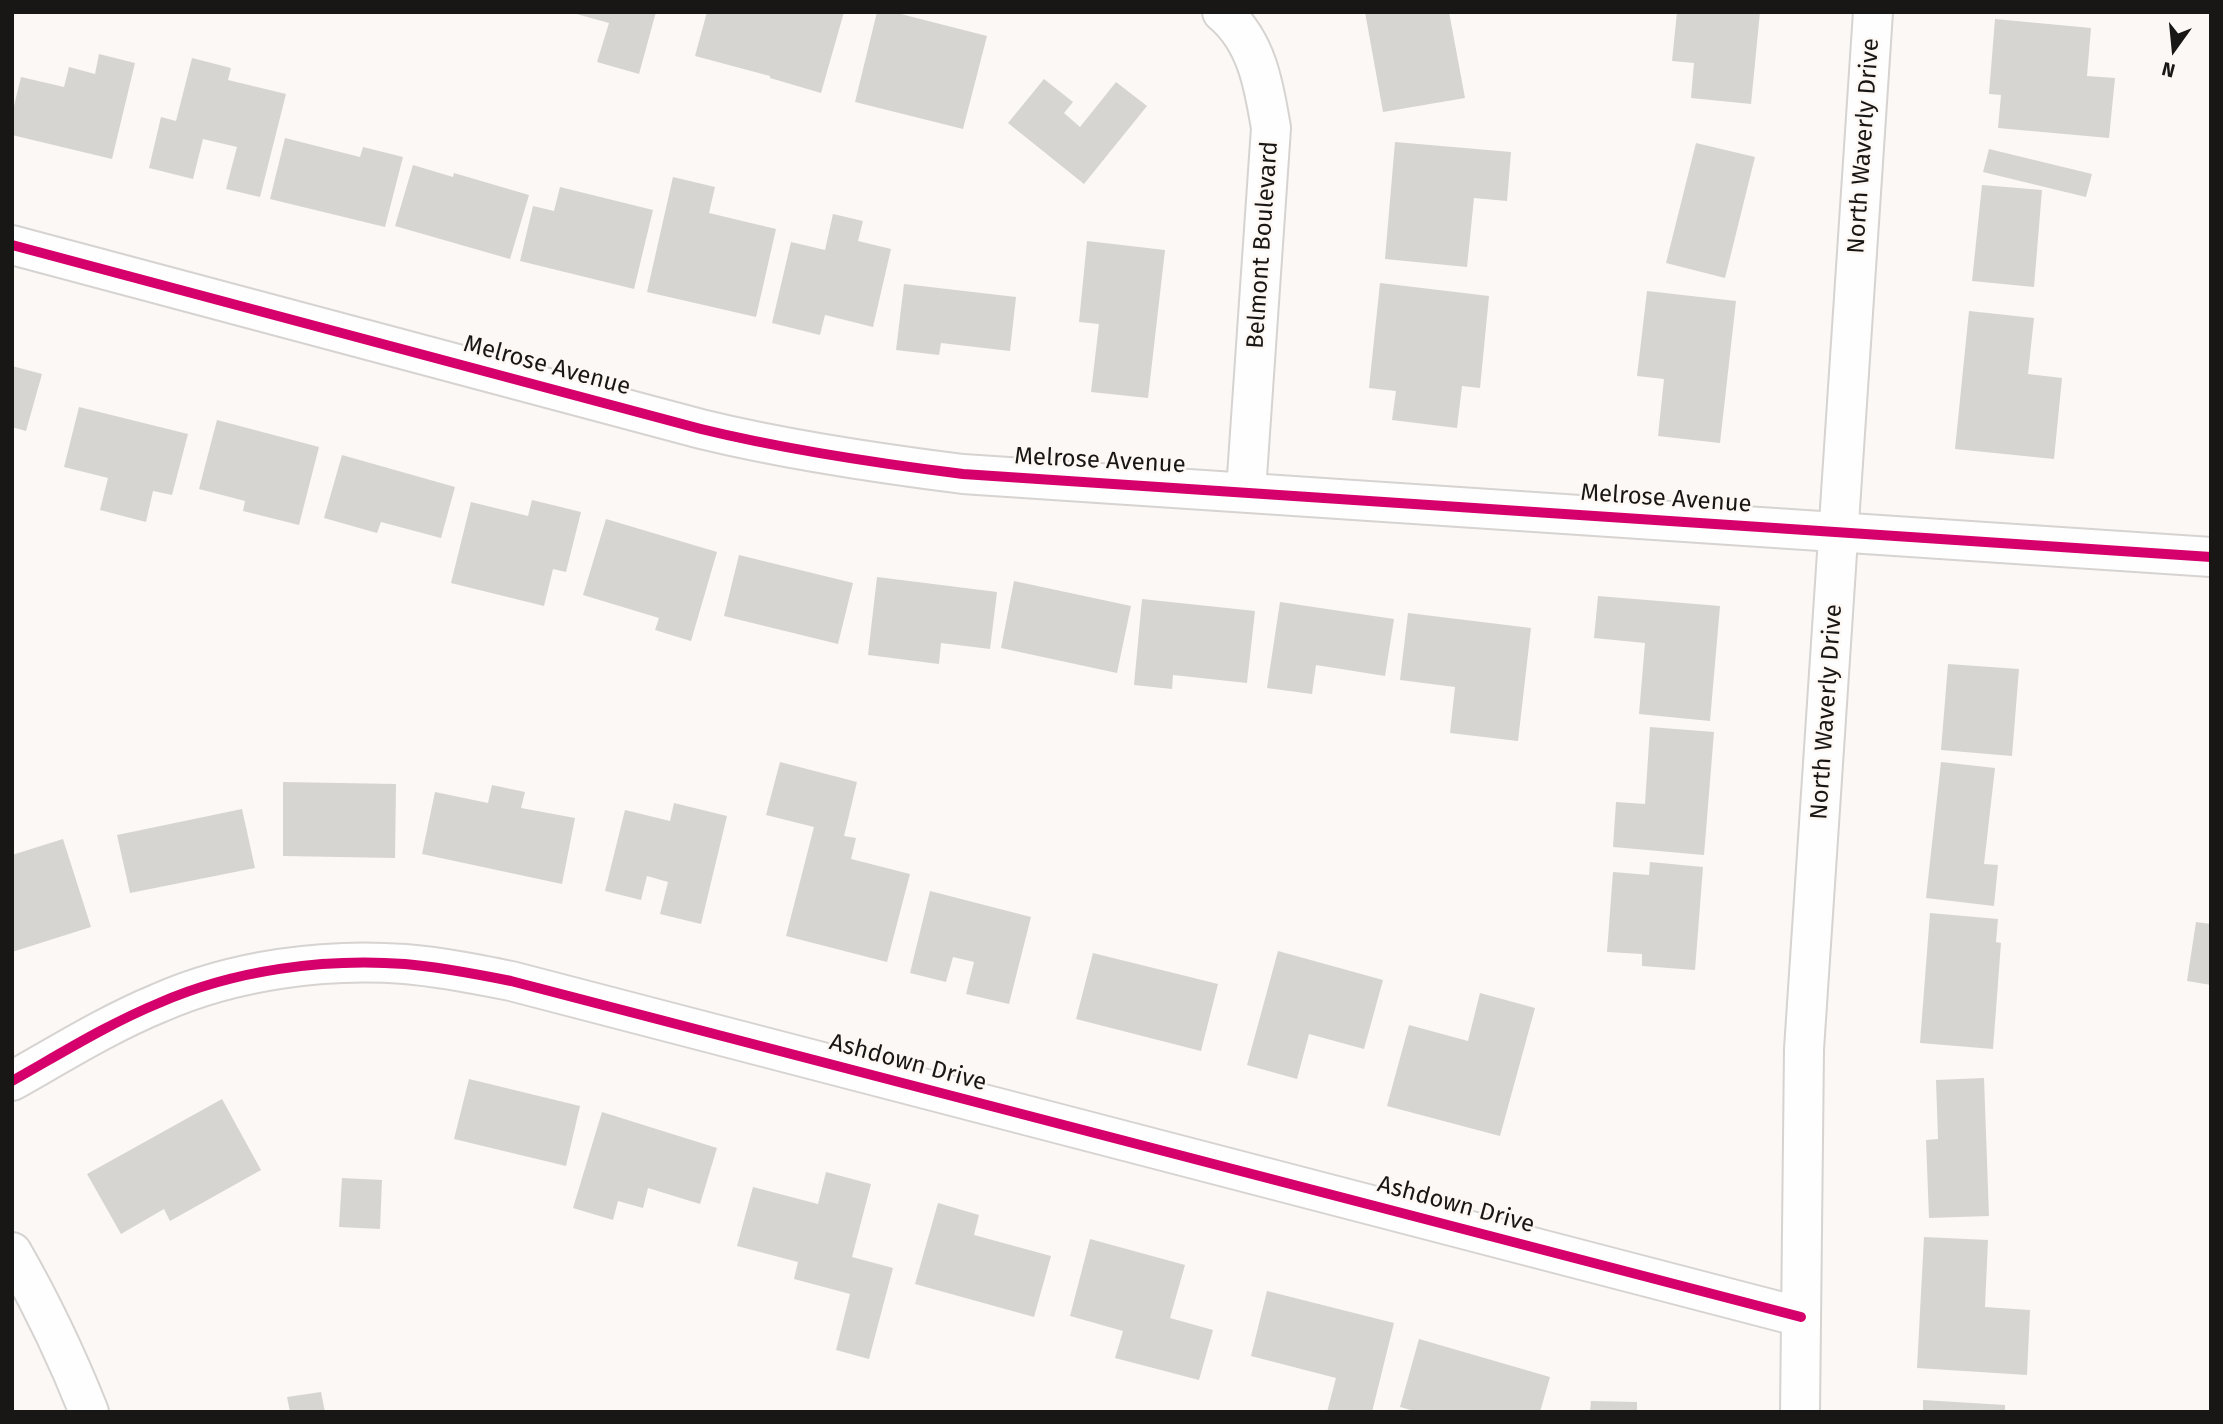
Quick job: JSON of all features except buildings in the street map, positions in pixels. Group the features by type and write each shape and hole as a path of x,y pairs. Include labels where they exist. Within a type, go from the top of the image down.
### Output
{"street":[{"name":"Belmont Boulevard","path":"1222,12 1252,50 1265,88 1271,128 1246,491"},
{"name":"North Waverly Drive","path":"1800,1412 1804,1049 1872,12"},
{"name":"Melrose Avenue","path":"12,245 755,442 864,461 963,474 2211,556"},
{"name":"Ashdown Drive","path":"12,1081 118,1022 203,986 299,967 404,964 460,971 511,981 1801,1317"},
{"path":"12,1252 38,1297 89,1412"}],"cycle path":[{"path":"12,245 733,437 897,465 963,474 2211,557"},
{"path":"12,1081 121,1020 218,982 311,965 374,963 432,967 511,981 1801,1317"}]}
